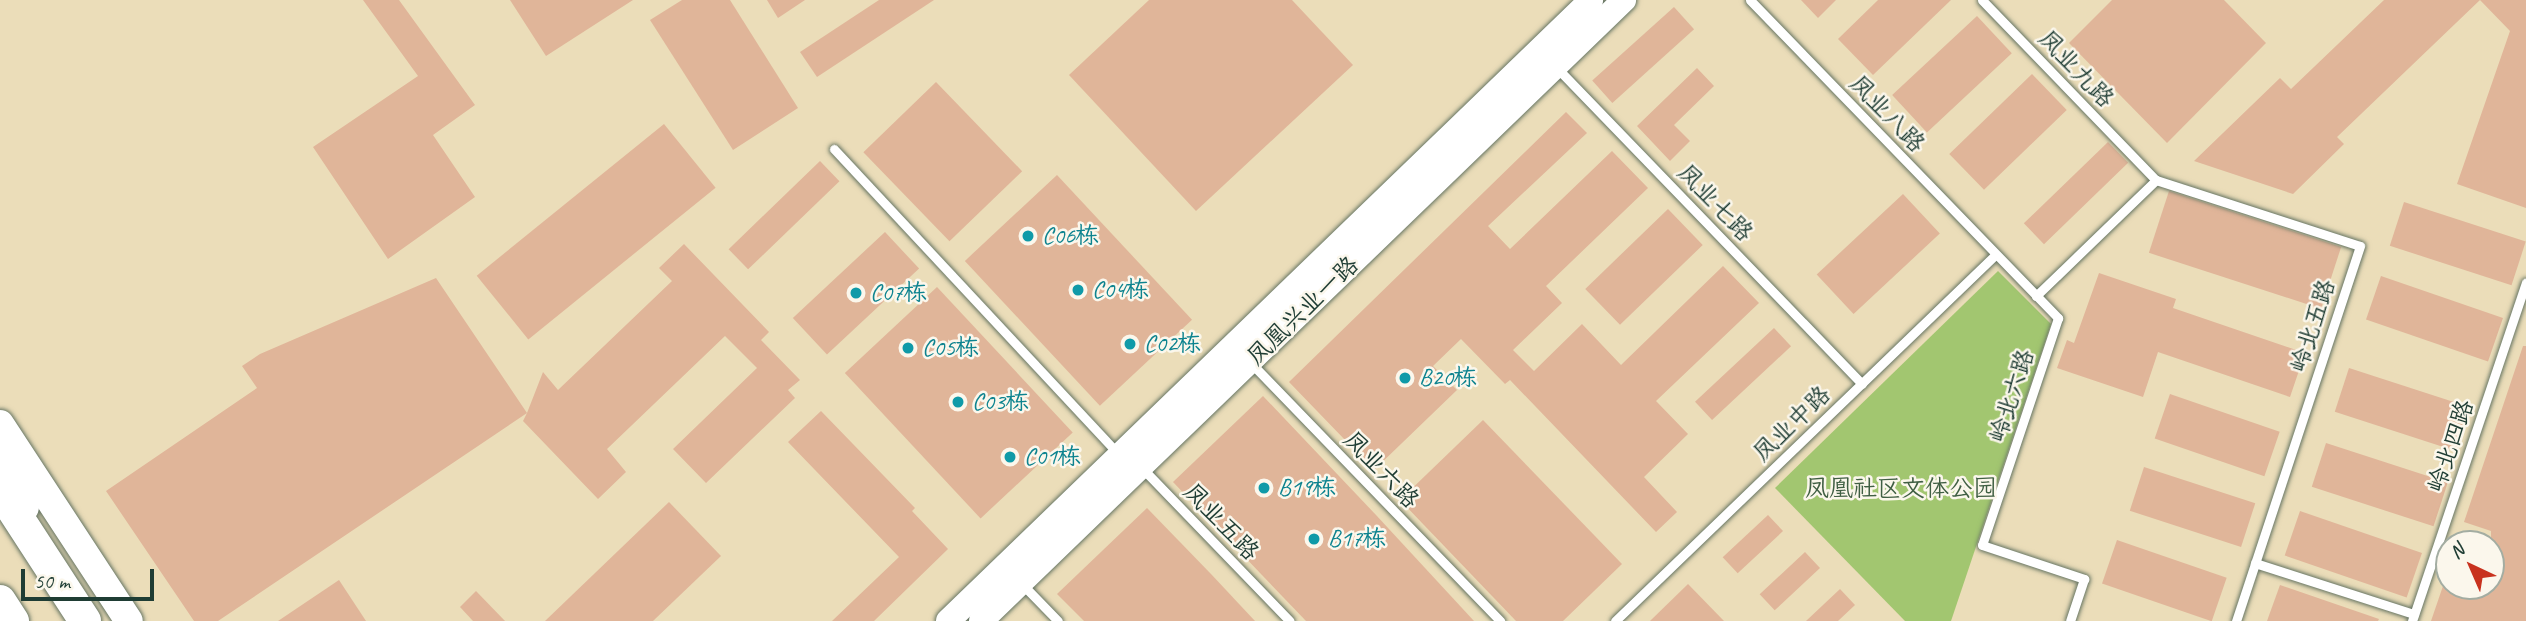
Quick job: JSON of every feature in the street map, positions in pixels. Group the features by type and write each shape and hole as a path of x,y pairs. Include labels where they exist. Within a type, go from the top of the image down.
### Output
{"highway":[{"path":"0,457 48,562"},
{"path":"0,490 86,621"},
{"path":"0,601 13,621"}],"main road":[{"path":"0,424 129,621"}],"street":[{"name":"凤凰兴业一路","path":"1548,58 1591,0"},
{"name":"凤凰兴业一路","path":"948,621 1013,574 1548,58 1624,0"},
{"name":"凤凰兴业一路","path":"981,621 1013,574"}],"lane":[{"name":"凤业八路","path":"1750,0 1995,255"},
{"name":"凤业九路","path":"1982,0 2156,180"},
{"name":"凤业七路","path":"1548,58 1862,384"},
{"name":"凤业五路","path":"834,149 1130,461 1290,621"},
{"path":"2036,296 2156,180"},
{"name":"岭北五路","path":"2156,180 2360,246 2236,621"},
{"name":"岭北六路","path":"1995,255 2058,318 1982,545 2084,579 2070,621"},
{"name":"凤业中路","path":"1615,621 1995,255"},
{"name":"岭北四路","path":"2413,618 2526,283"},
{"name":"凤业六路","path":"1242,353 1500,621"},
{"path":"2255,563 2413,618"},
{"path":"1013,574 1058,621"}],"green space":[{"name":"凤凰社区文体公园","path":"1998,271 2051,324 1951,621 1905,621 1775,488"}],"building":[{"path":"363,0 399,0 475,105 433,135 475,197 388,259 313,147 418,76"},
{"path":"510,0 633,0 546,56"},
{"path":"682,0 730,0 798,108 733,150 650,20"},
{"path":"767,0 805,0 778,18"},
{"path":"879,0 934,0 817,77 800,52"},
{"path":"1149,0 1292,0 1353,65 1196,211 1069,75"},
{"path":"1801,0 1836,0 1818,18"},
{"path":"1878,0 1951,0 1873,75 1838,39"},
{"path":"2112,0 2224,0 2266,43 2167,143 2069,43"},
{"path":"2384,0 2480,0 2337,137 2344,144 2293,194 2194,161 2280,78 2291,89"},
{"path":"2480,0 2526,0 2526,208 2457,184 2510,31"},
{"path":"1674,7 1694,29 1612,103 1592,81"},
{"path":"1977,16 2012,53 1927,132 1892,95"},
{"path":"1697,68 1714,86 1674,125 1690,141 1670,161 1637,126"},
{"path":"2032,74 2067,110 1984,190 1949,154"},
{"path":"936,82 1022,171 949,241 863,152"},
{"path":"1566,112 1587,133 1488,226 1510,249 1612,151 1648,188 1546,286 1562,303 1513,350 1534,371 1582,324 1621,365 1723,266 1759,303 1656,401 1688,434 1644,477 1677,512 1656,532 1510,380 1505,384 1461,339 1433,366 1457,390 1374,470 1289,382"},
{"path":"664,124 716,188 528,339 477,276"},
{"path":"2108,142 2128,163 2044,244 2024,223"},
{"path":"820,161 839,181 748,269 729,249"},
{"path":"1057,175 1192,320 1100,406 965,261"},
{"path":"2169,191 2341,247 2321,309 2149,253"},
{"path":"1903,194 1940,233 1854,314 1817,274"},
{"path":"2404,202 2526,242 2512,285 2390,246"},
{"path":"1668,209 1703,245 1620,325 1585,289"},
{"name":"C07栋","path":"885,232 919,269 827,354 793,318"},
{"path":"684,244 769,332 761,340 800,380 788,390 795,398 706,483 673,449 757,368 725,336 607,449 626,472 598,499 523,421 543,372 558,390 672,281 659,268"},
{"path":"2099,273 2176,299 2173,308 2305,353 2290,397 2158,352 2143,397 2057,368 2067,340 2074,343"},
{"path":"2381,276 2503,318 2488,361 2366,319"},
{"path":"436,278 527,413 218,621 194,621 106,491 257,388 242,366 260,354"},
{"path":"937,287 1073,433 981,518 845,373"},
{"path":"1774,328 1791,346 1712,420 1695,402"},
{"path":"2523,346 2526,346 2526,621 2431,621 2438,600 2505,600 2505,530 2488,530 2464,522"},
{"path":"2349,368 2471,408 2457,451 2335,412"},
{"path":"2170,394 2280,432 2264,476 2155,438"},
{"path":"1263,396 1474,621 1306,621 1173,482"},
{"path":"821,411 915,508 912,511 948,549 874,621 832,621 899,557 788,442"},
{"path":"1483,420 1622,564 1563,621 1516,621 1400,500"},
{"path":"2326,443 2448,483 2434,526 2312,487"},
{"path":"2144,467 2255,503 2241,547 2130,511"},
{"path":"669,502 721,556 653,621 545,621"},
{"path":"1147,508 1255,621 1084,621 1057,594"},
{"path":"2300,511 2422,553 2407,597 2285,555"},
{"path":"1768,515 1783,531 1738,573 1723,557"},
{"path":"2117,540 2227,578 2212,621 2102,583"},
{"path":"1805,552 1820,568 1775,610 1760,594"},
{"path":"339,580 366,621 278,621"},
{"path":"1688,584 1724,621 1650,621"},
{"path":"2280,585 2379,619 2267,621"},
{"path":"1840,589 1855,605 1838,621 1806,621"},
{"path":"476,591 505,621 473,621 460,607"}],"place":[{"name":"C06栋","path":"1028,236"},
{"name":"C04栋","path":"1078,290"},
{"name":"C07栋","path":"856,293"},
{"name":"C02栋","path":"1130,344"},
{"name":"C05栋","path":"908,348"},
{"name":"B20栋","path":"1405,378"},
{"name":"C03栋","path":"958,402"},
{"name":"C01栋","path":"1010,457"},
{"name":"B19栋","path":"1264,488"},
{"name":"B17栋","path":"1314,539"}]}
